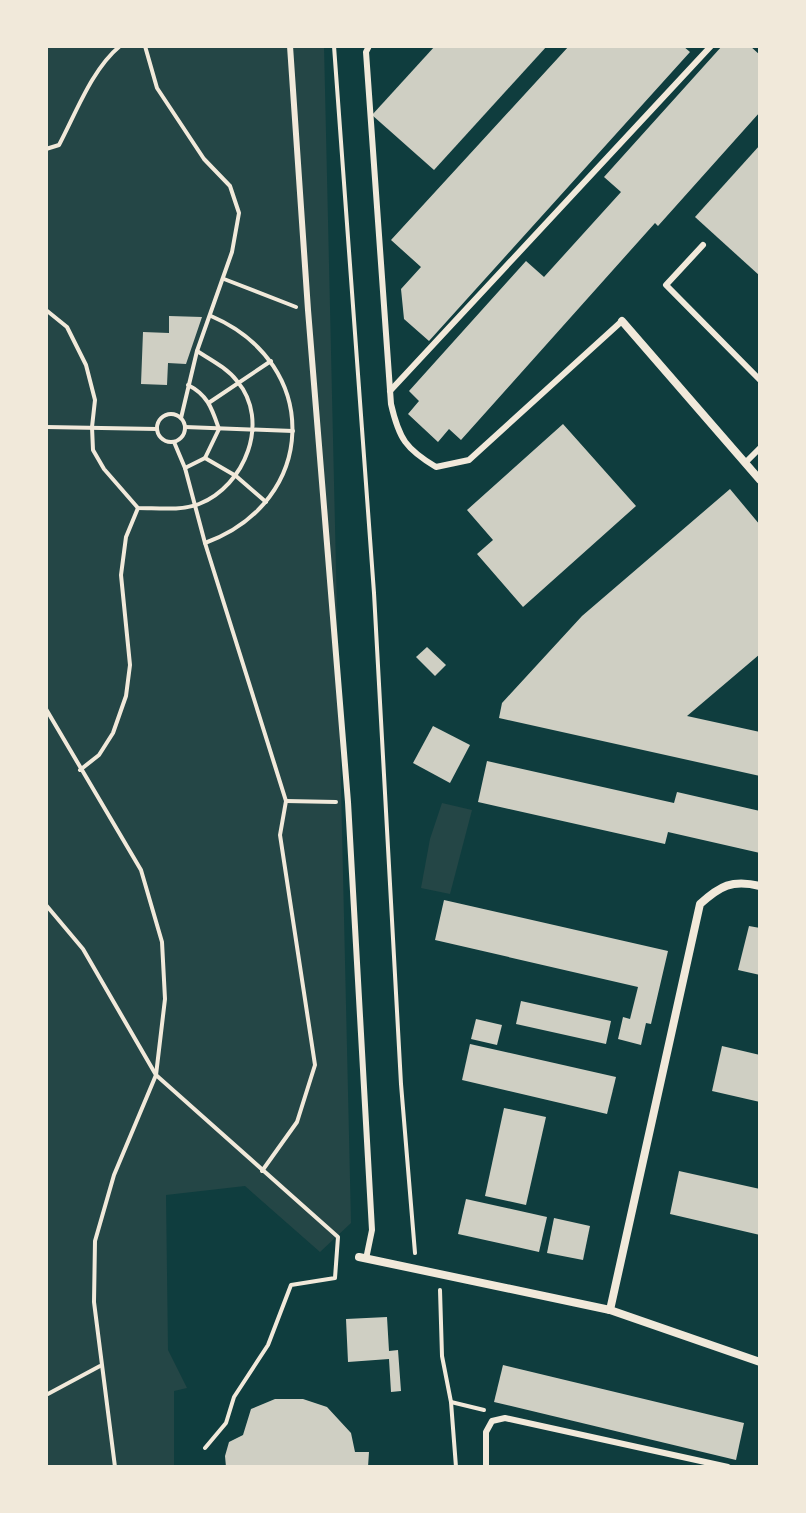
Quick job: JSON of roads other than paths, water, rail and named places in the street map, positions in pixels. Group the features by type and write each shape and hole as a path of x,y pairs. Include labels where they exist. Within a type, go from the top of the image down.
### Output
{"street":[{"path":"622,321 760,480"},
{"path":"610,1310 700,904 719,887 745,882 760,886"},
{"path":"363,1258 610,1310 760,1362"}],"lane":[{"path":"290,46 348,802 372,1230 363,1258"},
{"path":"369,46 366,52 390,391 396,424 412,452 436,467 469,460 622,321"},
{"path":"390,391 711,46"},
{"path":"703,245 666,285 760,380"},
{"path":"745,463 760,448"},
{"path":"486,1467 486,1432 492,1421 505,1418 728,1467"}]}
